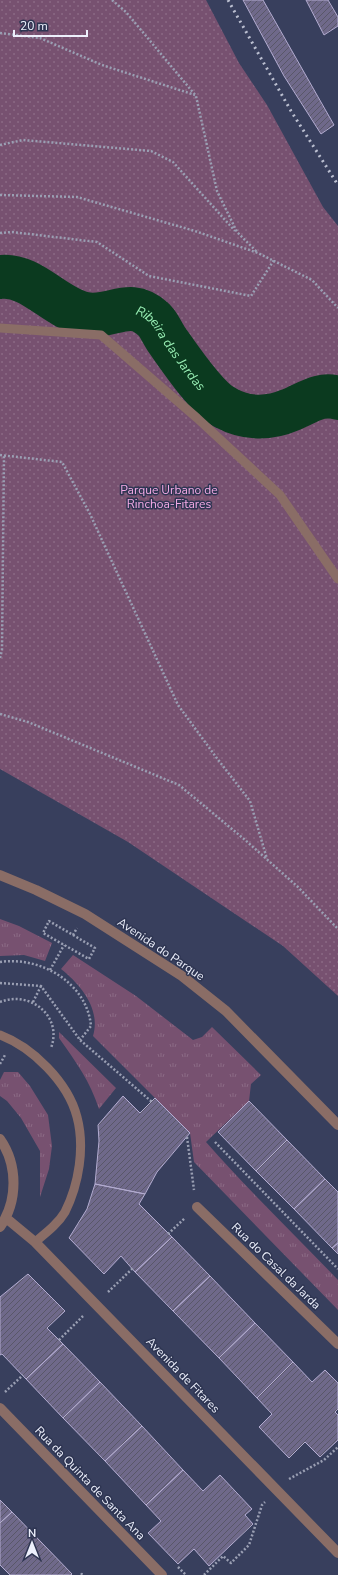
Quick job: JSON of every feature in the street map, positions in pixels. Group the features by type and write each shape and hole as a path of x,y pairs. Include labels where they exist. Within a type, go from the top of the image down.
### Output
{"street":[{"name":"Avenida do Parque","path":"0,875 36,890 85,914 182,976 226,1011 338,1125"},
{"path":"0,1138 6,1146 13,1170 13,1194 6,1218 0,1227"},
{"name":"Rua do Casal da Jarda","path":"196,1207 338,1344"},
{"name":"Avenida de Fitares","path":"6,1218 36,1242 338,1553"},
{"name":"Rua da Quinta de Santa Ana","path":"0,1408 162,1575"}],"lane":[{"path":"0,328 101,336 198,418 280,495 338,579"},
{"path":"0,1035 13,1040 40,1060 56,1078 70,1098 77,1116 80,1136 80,1160 72,1194 64,1212 51,1229 36,1242"}],"path":[{"path":"112,0 126,12 196,96 217,191 236,232"},
{"path":"0,33 40,38 102,65 196,96"},
{"path":"0,145 23,140 150,151 173,162 236,232 258,252"},
{"path":"0,196 77,197 195,231 258,252 312,280 338,308"},
{"path":"0,233 12,232 97,242 149,276 251,296 274,260"},
{"path":"0,455 62,462 90,514 178,705 250,801 267,859"},
{"path":"0,658 2,650 4,455"},
{"path":"0,714 28,722 179,785 267,859 298,887 338,928"},
{"path":"73,935 85,914"},
{"path":"49,921 73,935 95,948 89,959 43,933 49,921"},
{"path":"50,970 64,945"},
{"path":"0,962 22,962 34,964 50,970 72,987 85,1004 90,1016 91,1026 80,1040"},
{"path":"0,983 42,986"},
{"path":"42,986 80,1040 152,1102"},
{"path":"33,1002 42,986"},
{"path":"0,1002 9,999 21,999 33,1002 44,1010 51,1021 54,1034 52,1047"},
{"path":"168,1234 196,1207 187,1137"},
{"path":"215,1142 338,1269"},
{"path":"0,1397 23,1375"},
{"path":"324,1460 338,1447"},
{"path":"204,1575 223,1556 231,1563 248,1545"}],"green space":[{"name":"Parque Urbano de Rinchoa-Fitares","path":"0,0 206,0 239,63 267,105 323,207 338,226 338,996 283,946 128,842 0,769"},
{"path":"0,919 19,926 52,943 45,961 24,955 0,956"},
{"path":"73,955 136,996 193,1040 202,1037 212,1027 261,1075 251,1084 249,1101 206,1142 255,1195 338,1280 338,1310 194,1162 190,1133 93,1036 95,1026 94,1016 88,998 76,982 61,969"},
{"path":"59,1032 116,1088 99,1109 87,1081 59,1038"},
{"path":"4,1072 18,1072 30,1086 48,1115 52,1146 49,1169 40,1197 40,1151 21,1118 7,1101 0,1096 0,1080"}],"building":[{"path":"243,0 263,0 334,125 321,134 284,76"},
{"path":"306,0 328,0 338,17 338,26 324,35"},
{"path":"123,1096 140,1113 155,1098 190,1133 157,1172 145,1194 95,1184 99,1141 98,1125"},
{"path":"249,1101 287,1140 256,1171 218,1132"},
{"path":"287,1140 325,1179 294,1209 256,1171"},
{"path":"325,1179 338,1192 338,1243 332,1248 294,1209"},
{"path":"95,1184 145,1194 139,1204 172,1237 135,1272 121,1256 104,1274 69,1238 87,1209"},
{"path":"172,1237 210,1276 173,1311 135,1272"},
{"path":"338,1243 338,1254 332,1248"},
{"path":"28,1274 65,1311 47,1328 63,1344 26,1379 2,1354 0,1355 0,1297"},
{"path":"210,1276 255,1323 219,1358 173,1311"},
{"path":"255,1323 293,1362 257,1398 219,1358"},
{"path":"63,1344 100,1382 63,1418 26,1379"},
{"path":"293,1362 312,1382 325,1370 338,1383 338,1409 335,1412 338,1415 338,1440 320,1457 305,1442 289,1458 259,1427 272,1414 257,1398"},
{"path":"100,1382 142,1426 105,1461 63,1418"},
{"path":"142,1426 183,1470 146,1505 105,1461"},
{"path":"183,1470 203,1491 220,1475 252,1509 245,1515 253,1524 209,1566 194,1549 178,1564 148,1533 161,1521 146,1505"},
{"path":"0,1500 12,1512 0,1523"},
{"path":"12,1512 72,1574 71,1575 10,1575 0,1565 0,1523"}],"waterway":[{"name":"Ribeira das Jardas","path":"0,277 11,277 22,280 64,306 85,314 104,314 128,309 144,313 157,323 179,357 210,396 234,412 250,416 274,415 325,396 338,398"}],"railway":[{"path":"228,0 291,111 338,185"}]}
